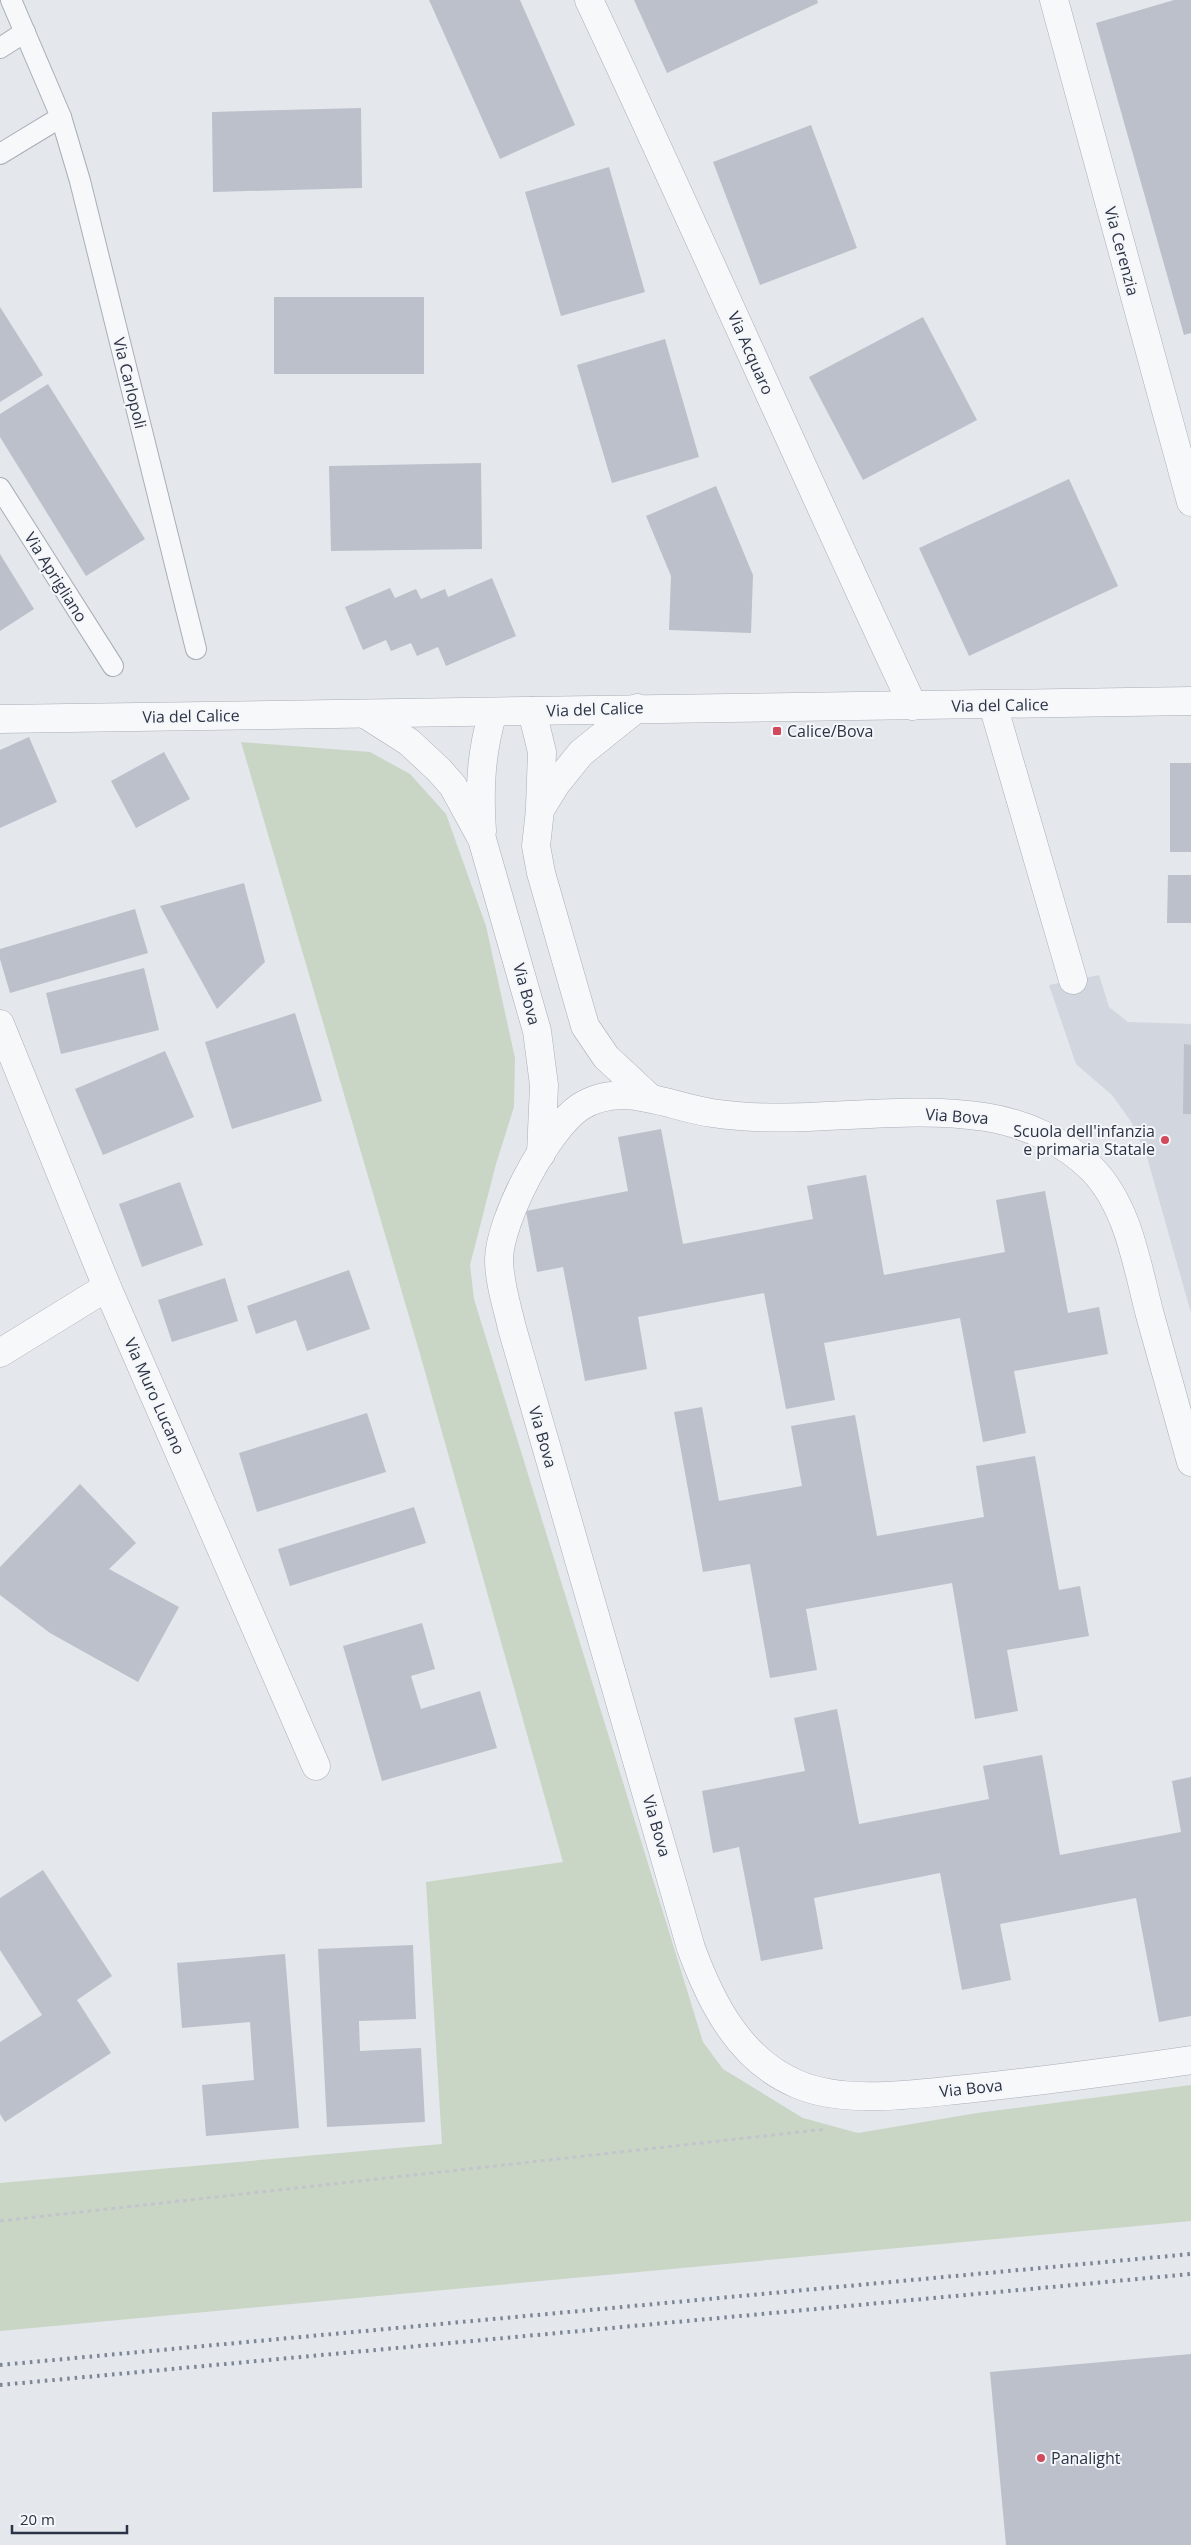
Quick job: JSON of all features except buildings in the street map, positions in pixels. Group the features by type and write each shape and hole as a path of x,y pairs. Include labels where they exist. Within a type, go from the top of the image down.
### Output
{"street":[{"name":"Via Acquaro","path":"589,0 679,192 796,457 913,706"},
{"name":"Via Cerenzia","path":"1054,0 1191,502"},
{"name":"Via del Calice","path":"0,719 1191,701"},
{"path":"993,705 1073,980"},
{"path":"540,810 556,784 580,753 637,708"},
{"path":"532,711 542,752 540,810 536,846 539,864 585,1026 606,1057 649,1098"},
{"name":"Via Bova","path":"482,839 480,802 482,761 493,712"},
{"name":"Via Bova","path":"365,714 409,742 439,770 453,786 482,839 537,1031 544,1085 541,1154"},
{"name":"Via Muro Lucano","path":"0,1024 107,1287 316,1766"},
{"name":"Via Bova","path":"1191,1462 1121,1214 1095,1172 1060,1144 1019,1125 985,1117 870,1113 751,1117 711,1113 649,1098 618,1095 604,1097 581,1106 564,1121 541,1154 510,1213 500,1246 500,1275 512,1328 691,1948 709,1992 733,2034 743,2046 766,2066 797,2084 830,2093 865,2095 909,2094 1044,2081 1191,2060"},
{"path":"0,1353 107,1287"}],"lane":[{"name":"Via Carlopoli","path":"11,0 61,117 80,181 196,649"},
{"path":"0,48 25,32"},
{"path":"0,154 61,117"},
{"name":"Via Aprigliano","path":"0,488 113,666"}],"path":[{"path":"0,2221 830,2128"}],"shaded area":[{"name":"Scuola dell'infanzia e primaria Statale","path":"1099,975 1109,1007 1128,1022 1191,1024 1191,1313 1147,1157 1132,1123 1112,1095 1076,1064 1049,985"}],"green space":[{"path":"241,742 370,752 410,774 446,814 486,926 515,1058 514,1107 496,1164 470,1265 474,1299 703,2042 723,2069 803,2118 858,2133 977,2113 1191,2085 1191,2221 0,2331 0,2183 442,2144 426,1882 563,1862 420,1354"}],"railway":[{"path":"0,2365 1191,2254"},
{"path":"0,2385 1191,2274"}],"place":[{"name":"Calice/Bova","path":"777,731"},
{"name":"Scuola dell'infanzia e primaria Statale","path":"1165,1140"},
{"name":"Panalight","path":"1041,2458"}]}
